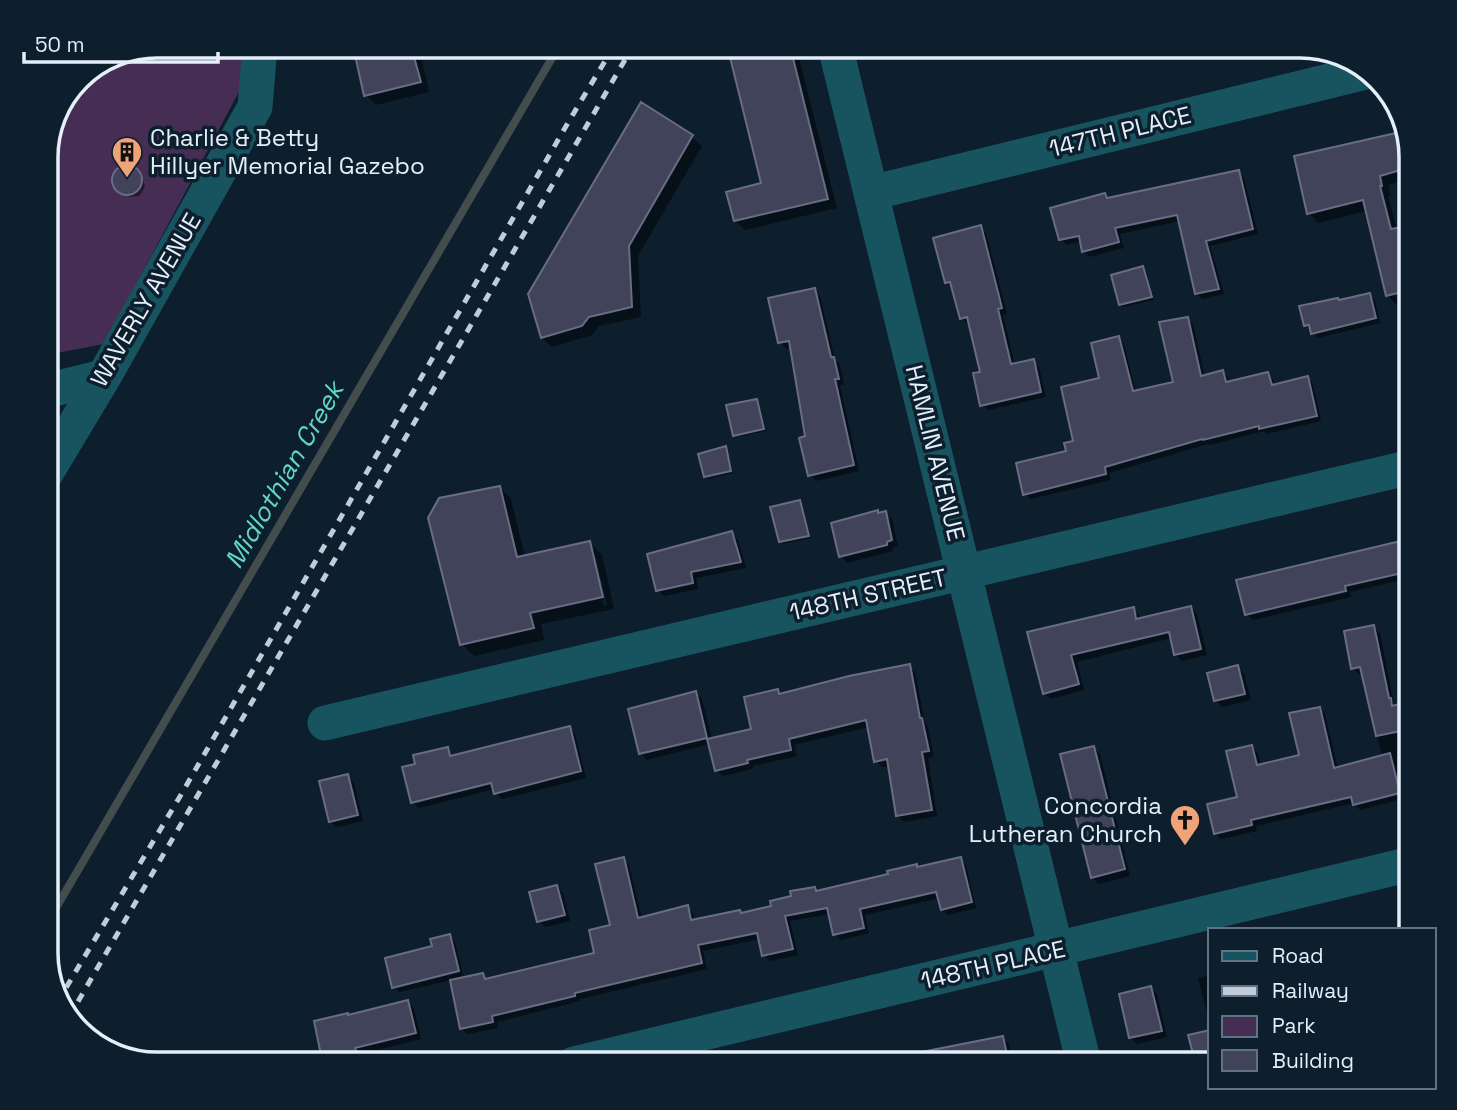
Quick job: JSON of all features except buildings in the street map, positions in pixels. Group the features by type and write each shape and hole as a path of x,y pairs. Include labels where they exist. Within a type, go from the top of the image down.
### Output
{"street":[{"name":"WAVERLY AVENUE","path":"58,453 255,107 259,58"},
{"name":"HAMLIN AVENUE","path":"838,58 1081,1052"},
{"name":"147TH PLACE","path":"871,193 1355,75"},
{"path":"58,388 103,377"},
{"name":"148TH STREET","path":"325,723 1399,470"},
{"name":"148TH PLACE","path":"628,1052 1399,867"}],"green space":[{"path":"157,58 244,58 248,75 104,344 58,353 58,151 61,131 68,113 92,82 119,65"}],"waterway":[{"name":"Midlothian Creek","path":"58,904 552,58"}],"railway":[{"path":"65,990 182,793 607,58"},
{"path":"74,1008 626,58"}],"place":[{"name":"Charlie & Betty Hillyer Memorial Gazebo","path":"127,179"},
{"name":"Concordia Lutheran Church","path":"1185,847"}]}
